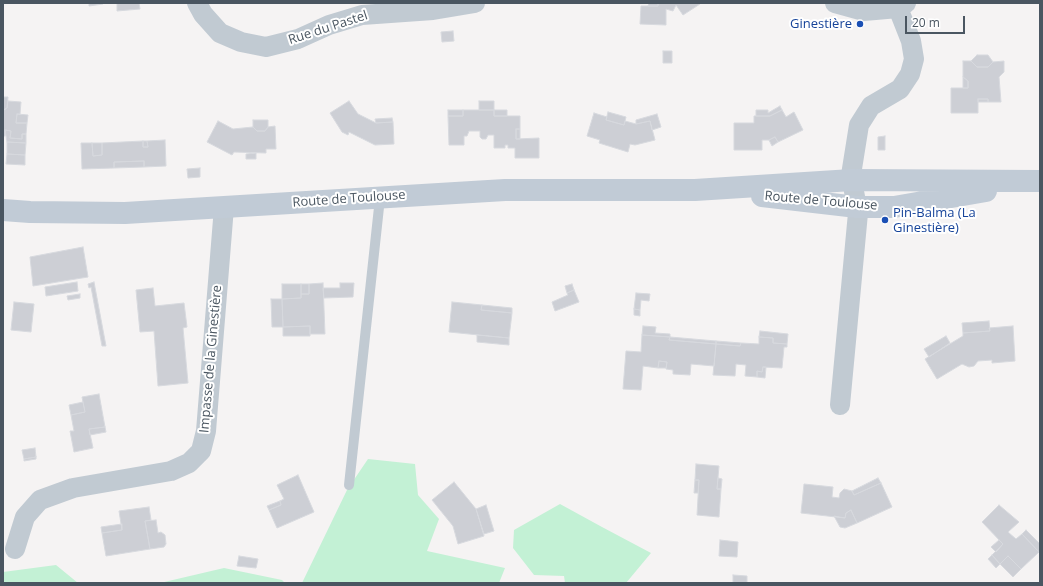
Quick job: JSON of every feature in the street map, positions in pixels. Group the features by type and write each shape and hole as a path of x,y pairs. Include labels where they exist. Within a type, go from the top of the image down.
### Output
{"street":[{"name":"Rue du Pastel","path":"197,3 203,14 220,33 241,42 266,47 298,38 329,25 362,15 433,10 475,3"},
{"path":"835,3 864,11 902,5 914,59 910,74 900,89 871,106 858,125 851,175 858,213 840,406"},
{"name":"Route de Toulouse","path":"3,210 30,212 124,213 505,190 695,190 852,180 1040,181"},
{"name":"Route de Toulouse","path":"695,190 807,200 857,207 894,207 1040,181"},
{"name":"Impasse de la Ginestière","path":"14,549 25,517 40,500 73,488 170,471 189,463 201,451 206,431 224,207"}],"lane":[{"path":"349,485 380,198"}],"green space":[{"path":"368,459 415,464 418,495 439,519 427,551 505,568 499,583 302,583 347,490"},
{"path":"560,504 651,553 626,583 565,583 564,576 534,575 513,548 514,530"},
{"path":"56,565 78,583 3,583 3,572"},
{"path":"224,568 282,580 285,583 160,583"}],"building":[{"path":"89,3 103,3 103,4 89,6"},
{"path":"117,3 139,3 140,9 117,11"},
{"path":"649,3 658,3 658,6 648,6"},
{"path":"658,3 700,4 683,15 676,5 673,11 666,9 666,25 640,24 641,6 658,6"},
{"path":"453,31 454,41 442,42 441,32"},
{"path":"663,51 672,51 672,63 663,63"},
{"path":"977,55 988,55 993,62 988,67 977,67 971,61"},
{"path":"963,61 971,61 977,67 988,67 993,62 1004,61 1004,72 999,77 1001,102 988,102 988,99 978,99 978,113 951,113 951,88 968,88 968,81 963,77"},
{"path":"963,77 968,81 968,88 963,88"},
{"path":"3,97 8,97 7,108 4,110 3,110"},
{"path":"978,99 988,99 988,102 978,102"},
{"path":"8,101 21,102 20,114 17,114 16,123 27,123 26,134 22,134 22,139 10,138 11,131 5,130 5,136 3,136 3,110 7,108"},
{"path":"349,101 358,114 376,123 393,122 394,144 375,145 349,132 348,135 342,132 330,113"},
{"path":"479,101 494,101 494,110 479,110"},
{"path":"780,106 782,110 770,116 756,116 756,110 768,110 768,113"},
{"path":"448,110 463,110 463,116 448,116"},
{"path":"463,110 494,110 494,116 520,116 520,129 516,129 516,139 539,138 539,158 515,158 515,148 508,148 508,145 505,145 505,148 494,148 494,135 488,135 486,139 482,139 480,137 480,131 469,131 467,136 464,136 464,145 449,145 448,116 463,116"},
{"path":"494,110 507,110 507,116 494,116"},
{"path":"782,110 786,117 794,112 803,130 778,142 775,137 769,140 762,140 762,150 734,150 734,123 754,123 754,116 770,116"},
{"path":"608,112 626,117 624,125 606,120"},
{"path":"594,113 607,117 606,120 624,125 625,121 636,124 650,121 655,140 635,145 630,144 628,152 599,143 600,140 587,136"},
{"path":"17,114 28,115 27,123 16,123"},
{"path":"657,114 661,127 652,130 650,121 636,124 636,120"},
{"path":"392,118 393,122 376,123 375,119"},
{"path":"253,120 268,120 268,127 265,131 257,131 253,127"},
{"path":"218,121 233,129 253,127 257,131 265,131 268,127 275,126 276,149 266,149 266,153 234,152 232,155 207,142"},
{"path":"516,129 520,129 520,139 516,139"},
{"path":"5,130 11,131 10,138 22,139 22,134 26,134 26,143 7,142"},
{"path":"885,136 885,150 878,150 878,137"},
{"path":"775,137 778,142 772,146 769,140"},
{"path":"165,140 166,166 144,167 144,161 114,162 114,168 82,169 81,143 92,143 93,156 102,155 102,143 143,141 143,147 148,147 147,141"},
{"path":"143,141 147,141 148,147 143,147"},
{"path":"7,142 26,143 25,155 7,154"},
{"path":"92,143 102,143 102,155 93,156"},
{"path":"256,153 256,159 246,159 246,154"},
{"path":"7,154 25,155 25,165 6,164"},
{"path":"144,161 144,167 114,168 114,162"},
{"path":"200,168 200,177 188,178 187,169"},
{"path":"83,247 88,277 33,286 30,257"},
{"path":"77,282 78,291 46,296 45,287"},
{"path":"94,282 106,346 102,346 91,287 89,288 88,284"},
{"path":"323,283 325,334 310,334 310,326 283,327 282,299 301,298 301,294 309,294 309,284"},
{"path":"340,283 354,283 353,297 324,298 323,288 340,288"},
{"path":"282,284 301,284 301,298 282,299"},
{"path":"301,284 309,284 309,294 301,294"},
{"path":"572,284 574,290 567,293 565,286"},
{"path":"153,288 155,306 184,303 187,327 183,328 188,383 158,386 154,331 140,332 136,290"},
{"path":"574,290 579,302 555,311 552,302 568,295 567,293"},
{"path":"636,293 650,294 649,301 641,300 640,310 634,309"},
{"path":"80,294 80,298 68,300 67,296"},
{"path":"271,299 282,299 283,327 272,327"},
{"path":"14,302 34,304 31,332 11,330"},
{"path":"452,302 482,305 481,310 512,313 509,338 449,332"},
{"path":"482,305 512,308 512,313 481,310"},
{"path":"634,309 640,310 640,316 634,315"},
{"path":"989,321 990,331 963,333 962,323"},
{"path":"310,326 310,336 283,336 283,327"},
{"path":"643,326 656,327 655,333 670,334 670,337 642,335"},
{"path":"1013,326 1015,361 992,363 992,360 978,361 974,366 969,367 962,364 937,379 925,359 963,336 963,333 990,331 989,328"},
{"path":"760,331 788,334 787,344 773,343 773,338 759,337"},
{"path":"477,335 509,338 509,345 477,342"},
{"path":"642,335 670,337 669,340 716,344 714,366 691,364 690,375 673,374 673,370 666,369 667,362 659,361 658,368 643,366 641,390 623,389 626,351 641,352"},
{"path":"946,336 950,343 929,357 924,349"},
{"path":"670,337 716,341 716,344 669,340"},
{"path":"759,337 773,338 773,343 787,344 787,347 784,347 782,368 763,367 762,372 757,371 757,377 745,376 746,365 736,364 735,376 713,375 716,344 740,346 741,343 759,344"},
{"path":"716,341 741,343 740,346 716,344"},
{"path":"659,361 667,362 666,368 658,368"},
{"path":"763,367 766,367 765,378 757,377 757,371 762,372"},
{"path":"99,394 105,427 89,429 93,448 74,452 70,431 74,431 71,415 85,412 82,397"},
{"path":"83,402 85,412 71,415 69,405"},
{"path":"105,427 106,432 90,435 89,429"},
{"path":"35,448 36,457 24,459 22,450"},
{"path":"36,457 36,459 24,461 24,459"},
{"path":"696,464 719,466 717,489 721,489 719,517 697,515 699,480 695,480"},
{"path":"298,475 314,512 277,528 269,510 281,505 280,501 284,499 277,485"},
{"path":"718,478 722,479 721,489 717,489"},
{"path":"878,478 881,483 854,495 852,491"},
{"path":"695,480 699,480 698,493 694,493"},
{"path":"454,482 476,509 484,536 458,544 453,526 432,500"},
{"path":"881,483 892,507 857,523 851,510 846,513 845,518 801,513 804,484 833,487 832,497 839,498 840,493 844,489 852,491 854,495"},
{"path":"280,501 281,505 269,510 267,506"},
{"path":"486,505 494,531 484,534 476,509"},
{"path":"999,505 1019,522 1008,532 1016,539 1022,534 1039,552 1021,569 1008,556 1000,564 992,555 1003,544 982,522"},
{"path":"149,507 151,520 145,521 150,549 106,556 102,533 122,530 119,511"},
{"path":"851,510 857,523 845,528 840,527 834,516 845,518 846,513"},
{"path":"156,520 158,533 161,532 165,535 166,544 164,547 150,549 145,521"},
{"path":"122,524 122,530 102,533 101,527"},
{"path":"1026,530 1040,544 1039,552 1022,534"},
{"path":"720,540 738,542 737,557 719,556"},
{"path":"999,540 1003,544 996,552 991,547"},
{"path":"992,555 1000,564 996,568 988,559"},
{"path":"239,556 258,559 256,568 237,566"},
{"path":"1008,556 1021,569 1013,577 1000,564"},
{"path":"733,575 747,576 747,583 733,583"}],"place":[{"name":"Ginestière","path":"860,24"},
{"name":"Pin-Balma (La Ginestière)","path":"885,220"}]}
